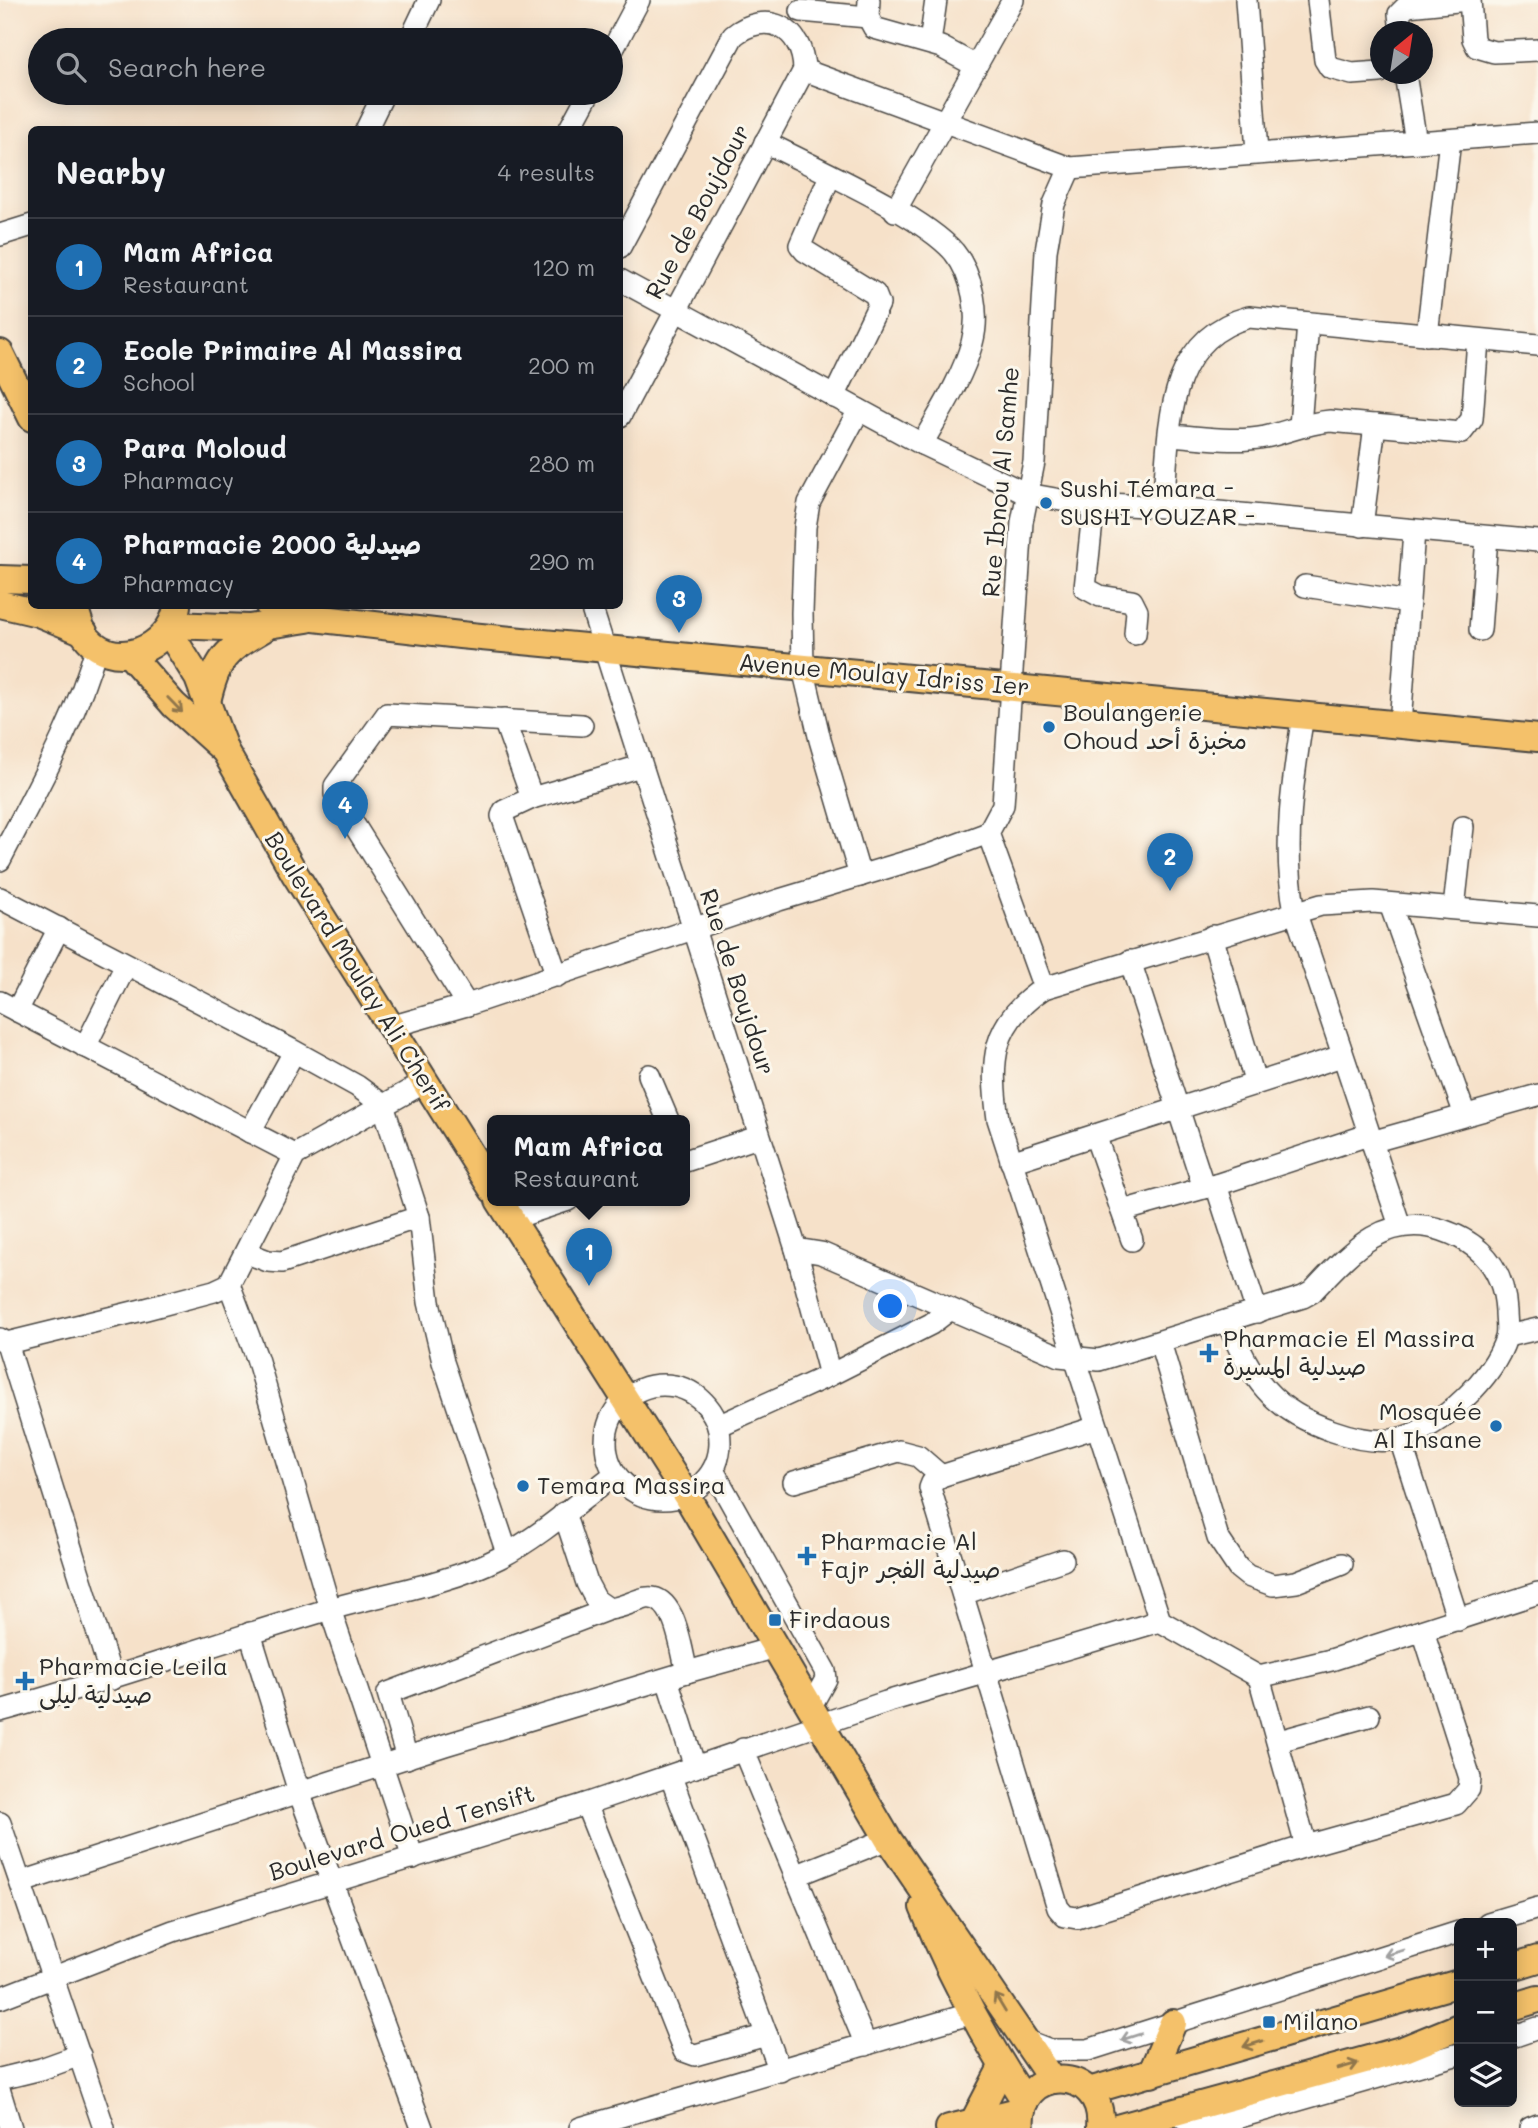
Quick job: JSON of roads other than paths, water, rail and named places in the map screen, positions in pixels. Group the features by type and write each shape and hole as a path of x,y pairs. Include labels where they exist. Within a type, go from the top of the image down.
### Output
{"main road":[{"path":"0,353 28,415"},
{"path":"0,579 28,580"},
{"path":"0,604 38,613 106,650 129,654 149,649 173,621"},
{"path":"75,609 90,639"},
{"path":"207,702 214,673 225,653 268,616"},
{"name":"Avenue Moulay Idriss Ier","path":"173,621 225,629 268,616 313,618 460,635 1538,738"},
{"name":"Boulevard Moulay Ali Cherif","path":"173,621 225,751 319,916 487,1180"},
{"name":"Boulevard Moulay Ali Cherif","path":"129,654 174,705 225,751"},
{"path":"505,1210 686,1495 888,1839 988,1982 1022,2039 1052,2080"},
{"path":"908,1869 939,1945 1023,2113"},
{"path":"1517,1965 1538,1959"},
{"path":"1089,2091 1454,1984"},
{"path":"1517,2005 1538,1999"},
{"path":"1151,2074 1173,2023"},
{"path":"1117,2128 1408,2059 1454,2030"},
{"path":"961,2124 1002,2067"},
{"path":"961,2124 1023,2113 1040,2085 1065,2079 1089,2091 1100,2113 1100,2128"}],"street":[{"path":"416,28 429,0"},
{"path":"623,30 639,0"},
{"path":"930,43 936,0"},
{"path":"895,211 1013,0"},
{"path":"1246,0 1257,152"},
{"path":"1318,0 1325,60 1330,68 1337,73 1370,73"},
{"path":"1400,21 1399,14 1407,6 1469,0 1473,40 1477,47 1494,52 1538,50"},
{"path":"795,34 801,6 868,9 874,28 930,43 976,66"},
{"path":"623,241 733,36 750,26 767,24 783,27 795,34 801,44 804,70 1070,168 1538,133"},
{"name":"Rue de Boujdour","path":"623,409 804,70"},
{"path":"1407,84 1416,142"},
{"path":"368,126 378,105"},
{"path":"571,126 583,105"},
{"path":"1427,335 1450,140"},
{"path":"765,142 940,237 956,254 973,296 975,322 969,353 922,444"},
{"name":"Rue Ibnou Al Samhe","path":"988,832 1003,805 1021,522 1034,462 1046,251 1054,204 1070,168"},
{"path":"830,176 800,245 805,251 875,294 880,304 834,397"},
{"path":"0,235 28,226"},
{"path":"623,282 922,444 1027,494 1094,503 1538,541"},
{"path":"1163,507 1178,381 1199,349 1231,322 1249,317 1538,345"},
{"path":"1300,426 1308,323"},
{"path":"1170,435 1242,439 1265,437 1300,426 1330,421 1446,433 1465,431 1472,419 1478,340"},
{"path":"859,410 817,483 806,515 802,584 803,668 820,740 860,876"},
{"path":"1362,526 1376,425"},
{"path":"1094,503 1085,588 1100,596 1132,601 1138,611 1135,634"},
{"path":"1401,725 1414,531"},
{"path":"1480,630 1488,537"},
{"path":"1305,586 1409,602"},
{"name":"Rue de Boujdour","path":"592,609 758,1137 796,1249 830,1375"},
{"path":"0,860 56,751 80,697 90,639"},
{"path":"467,1005 335,794 335,786 387,714 582,725"},
{"path":"1303,715 1291,816 1290,884 1295,911 1400,1226"},
{"path":"504,720 532,798"},
{"path":"557,976 502,823 504,811 532,798 641,766"},
{"path":"1454,908 1463,827"},
{"path":"390,1027 467,1005 693,929 929,855 988,832 1044,988"},
{"path":"0,898 357,1086 383,1105 419,1217 429,1302 443,1362 507,1553"},
{"path":"1306,1846 1279,1741 1258,1677 1160,1621 998,1119 992,1060 1015,1011 1044,988 1295,911 1351,901 1538,916"},
{"path":"1390,904 1465,1115"},
{"path":"59,928 9,1006 295,1155"},
{"path":"1212,936 1255,1081"},
{"path":"1130,961 1176,1108 1210,1186 1257,1312"},
{"path":"85,1047 126,965"},
{"path":"250,1132 294,1052"},
{"path":"1011,1162 1255,1081 1342,1056"},
{"path":"649,1075 666,1115"},
{"path":"112,1678 4,1341 157,1306 229,1284 295,1155 425,1082"},
{"path":"1122,1212 1370,1138 1538,1095"},
{"path":"1095,1135 1132,1240"},
{"path":"690,1159 758,1137"},
{"path":"505,1210 530,1206"},
{"path":"247,1252 268,1261 282,1262 419,1217"},
{"path":"796,1249 821,1253 948,1311 1059,1356 1077,1360 1099,1360 1160,1342 1227,1321 1257,1312 1312,1292 1365,1239 1400,1226 1439,1229 1466,1239 1485,1254 1497,1272 1505,1300 1507,1336 1480,1380 1462,1401 1430,1425 1399,1439 1346,1436 1289,1412 1253,1375 1227,1321"},
{"path":"229,1284 257,1358 330,1609 413,1858"},
{"path":"718,1426 830,1375 931,1324 948,1311"},
{"path":"1507,1336 1538,1329"},
{"path":"1160,1342 1217,1538 1238,1568 1248,1576 1273,1585 1296,1582 1342,1564"},
{"path":"656,1384 674,1385 692,1392 706,1403 718,1426 720,1454 713,1470 701,1485 686,1495 666,1499 646,1497 629,1488 615,1474 607,1456 605,1435 611,1416 625,1399 638,1389 656,1384"},
{"path":"1097,1427 941,1476 932,1483 930,1494 988,1671 1058,1908 1065,1916 1077,1918 1306,1846 1457,1804 1469,1789 1470,1778 1423,1631"},
{"path":"1399,1439 1458,1620"},
{"path":"794,1482 899,1451 918,1456 941,1476"},
{"path":"713,1470 825,1671 816,1714"},
{"path":"0,1711 330,1609 439,1581 507,1553 615,1474"},
{"path":"564,1513 587,1583 596,1600 609,1609"},
{"path":"963,1594 1063,1560"},
{"path":"1258,1677 1331,1660 1538,1593"},
{"path":"407,1758 388,1693 609,1609 646,1598 664,1603 670,1612 677,1675 695,1767"},
{"name":"Boulevard Oued Tensift","path":"0,1998 173,1931 671,1776 743,1749 816,1714 988,1671 1160,1621"},
{"path":"250,1633 299,1792 422,2128"},
{"path":"22,1882 407,1758 774,1648"},
{"path":"1279,1741 1369,1716"},
{"path":"743,1749 866,2045"},
{"path":"671,1776 780,2071"},
{"path":"586,1804 684,2051 695,2055 766,2035"},
{"path":"0,1823 104,2128"},
{"path":"795,1876 888,1839"},
{"path":"1505,1918 1538,1908"},
{"path":"1022,2039 1050,2050 1077,2052 1454,1934"},
{"path":"580,2128 973,2012"},
{"path":"1517,2035 1538,2028"},
{"path":"1408,2059 1454,2054"},
{"path":"0,2078 41,2070 80,2055"},
{"path":"0,2092 11,2128"},
{"path":"1530,2128 1538,2125"}],"place":[{"name":"Sushi Témara - SUSHI YOUZAR -","path":"1046,503"},
{"name":"Para Moloud","path":"679,633"},
{"name":"Boulangerie Ohoud مخبزة أحد","path":"1049,727"},
{"name":"Pharmacie 2000 صيدلية","path":"345,839"},
{"name":"Ecole Primaire Al Massira","path":"1170,891"},
{"name":"Mam Africa","path":"589,1286"},
{"name":"Pharmacie El Massira صيدلية المسيرة","path":"1209,1353"},
{"name":"Mosquée Al Ihsane","path":"1496,1426"},
{"name":"Temara Massira","path":"523,1486"},
{"name":"Pharmacie Al Fajr صيدلية الفجر","path":"807,1556"},
{"name":"Firdaous","path":"775,1620"},
{"name":"Pharmacie Leila صيدلية ليلى","path":"25,1681"},
{"name":"Milano","path":"1269,2022"}]}
